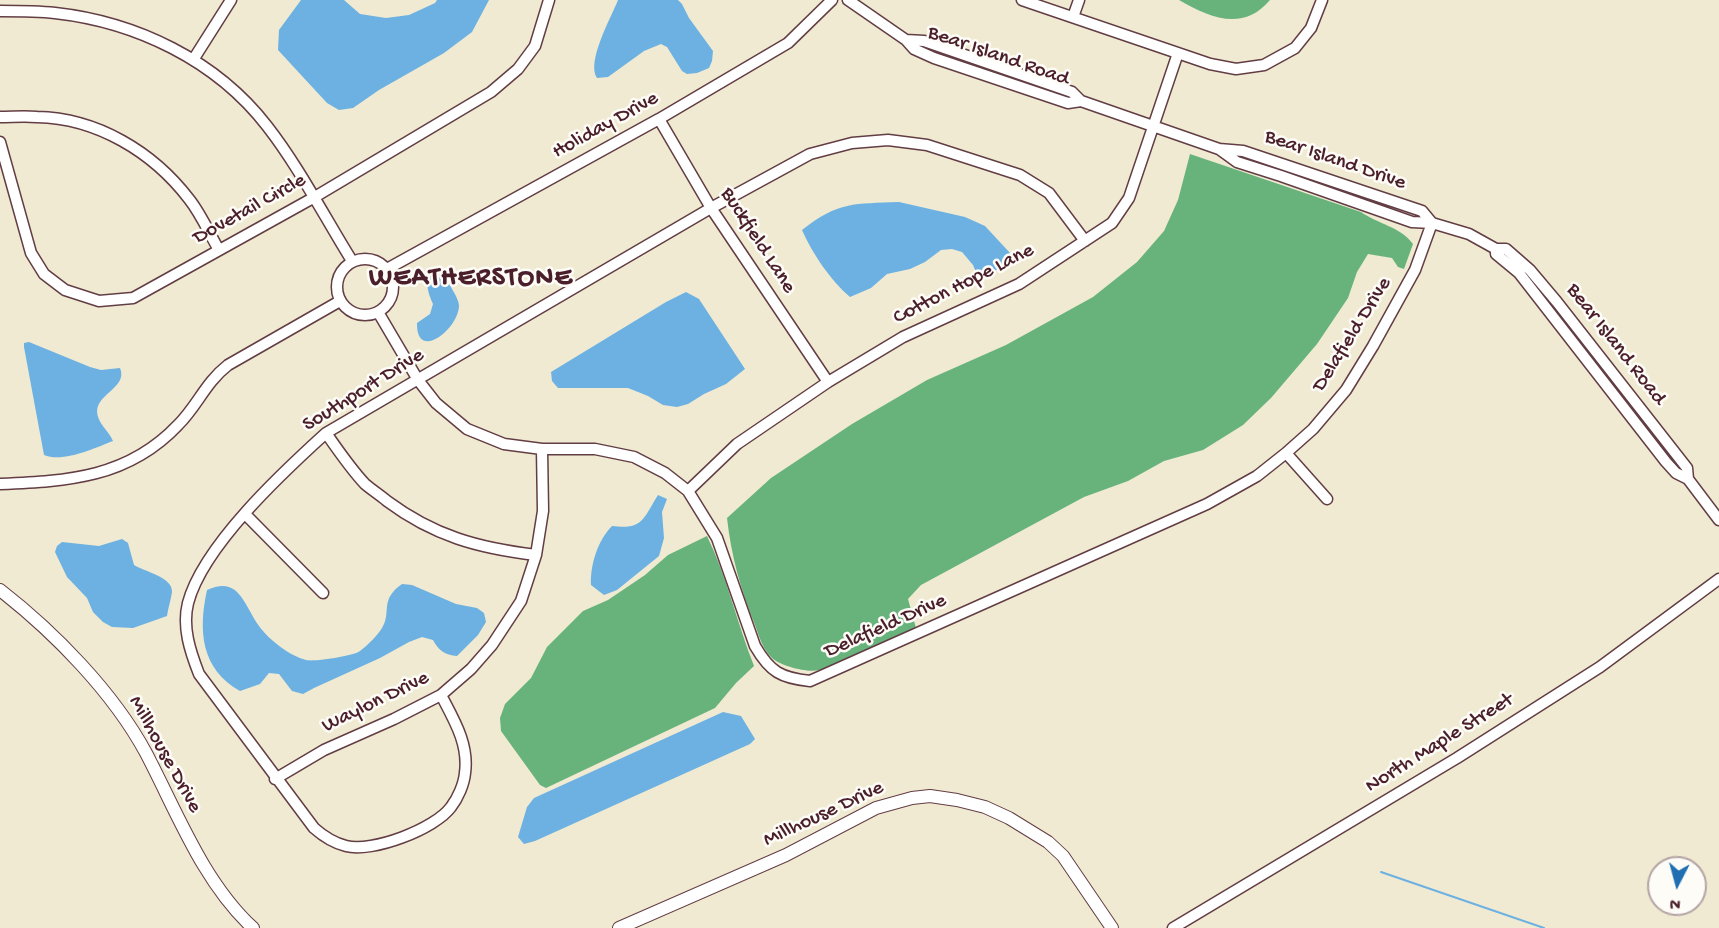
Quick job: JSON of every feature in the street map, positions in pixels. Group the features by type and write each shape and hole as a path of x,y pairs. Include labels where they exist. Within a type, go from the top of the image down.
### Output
{"main road":[{"name":"Millhouse Drive","path":"0,590 60,644 104,690 145,752 183,828 213,878 243,919 253,928"},
{"name":"Millhouse Drive","path":"619,928 786,855 876,808 912,798 930,796 985,807 1019,823 1048,842 1063,856 1112,928"}],"street":[{"path":"193,60 231,0"},
{"name":"Dovetail Circle","path":"0,142 31,253 44,274 65,290 99,302 133,298 313,198 491,92 518,69 535,46 549,0"},
{"name":"Holiday Drive","path":"387,269 659,119 788,43 832,0"},
{"name":"Bear Island Road","path":"848,0 906,40 924,41 1072,92 1081,102 1219,149 1237,162 1412,222 1431,223 1469,234 1496,249 1506,249 1530,270 1559,315 1687,468 1688,479 1719,520"},
{"path":"1022,0 1210,64 1236,69 1264,65 1295,48 1311,28 1322,0"},
{"path":"1073,17 1079,0"},
{"path":"0,11 54,13 124,27 193,60 244,100 268,126 352,261"},
{"name":"Cotton Hope Lane","path":"688,491 737,444 828,382 903,337 1019,284 1112,223 1129,198 1178,53"},
{"path":"0,117 38,116 75,122 108,133 132,146 160,166 190,200 219,250"},
{"name":"Buckfield Lane","path":"659,119 711,208 828,382"},
{"name":"Southport Drive","path":"441,695 460,731 465,753 465,774 459,794 451,808 433,822 380,846 363,848 346,846 324,836 314,828 275,779 199,674 189,648 186,626 188,604 194,584 206,562 245,514 286,469 326,432 711,208 810,154 852,143 888,140 927,145 1020,175 1049,193 1084,241"},
{"name":"Delafield Drive","path":"378,312 418,380 436,403 467,429 504,444 542,449 595,448 634,457 665,473 688,491 717,537 755,646 762,659 777,674 810,681 1207,504 1257,476 1312,429 1346,390 1415,270 1431,223"},
{"path":"366,258 379,262 387,269 393,283 392,295 387,304 378,312 355,313 340,301 336,290 338,276 343,268 352,261 366,258"},
{"path":"0,484 55,482 79,478 109,471 147,452 179,424 214,376 228,365 340,301"},
{"path":"326,432 367,485 409,518 453,539 509,552 536,555"},
{"name":"Waylon Drive","path":"275,779 324,750 441,695 471,669 500,634 521,601 536,555 543,511 542,449"},
{"path":"1286,453 1327,499"},
{"path":"245,514 322,593"},
{"name":"North Maple Street","path":"1173,928 1457,758 1600,667 1719,579"}],"green space":[{"path":"1179,0 1270,0 1260,10 1249,16 1226,19 1202,12"},
{"path":"1190,154 1361,212 1396,230 1413,244 1404,269 1398,267 1392,258 1368,254 1357,272 1348,298 1317,344 1271,398 1243,425 1203,450 1164,461 1128,481 1084,497 921,585 908,599 916,628 856,657 819,670 808,671 794,668 772,658 762,643 741,586 727,518 771,478 852,424 927,380 1006,345 1093,297 1137,262 1164,231 1178,200"},
{"path":"707,536 754,666 715,708 546,788 540,785 501,731 500,718 505,704 531,678 547,647 583,611 608,600 645,575 668,555"}],"water":[{"path":"301,0 344,0 360,14 386,18 409,15 437,0 489,0 472,32 444,53 379,90 353,108 339,110 327,103 278,50 279,30"},
{"path":"618,0 678,0 713,51 709,68 687,74 682,71 667,47 661,44 644,51 608,77 597,78 594,71 597,51"},
{"path":"899,202 965,217 985,226 1010,253 1011,262 979,279 973,265 962,252 952,249 941,250 925,262 910,269 887,274 871,288 850,297 823,266 802,230 837,209 858,204"},
{"path":"433,271 447,280 459,306 452,324 445,332 430,341 423,340 418,334 417,323 430,314 433,304 428,284"},
{"path":"686,292 699,299 745,369 726,384 688,404 677,407 663,405 628,388 558,388 552,381 551,372"},
{"path":"29,342 90,367 101,370 120,368 120,380 102,399 97,411 99,419 113,441 69,456 44,455 24,347 24,343"},
{"path":"658,495 667,499 662,512 664,538 659,556 617,590 604,595 591,585 594,561 603,538 612,526 630,526 641,521"},
{"path":"122,539 128,543 134,565 168,582 172,592 167,616 133,628 112,627 103,622 93,612 87,598 67,577 55,552 57,546 62,542 99,546"},
{"path":"402,584 412,585 456,604 477,608 484,613 486,622 478,635 457,656 445,653 437,647 433,640 422,637 303,694 292,691 279,674 269,673 260,684 240,691 217,672 210,660 203,634 207,590 218,586 234,589 259,626 274,642 293,655 310,660 342,657 363,649 382,628 388,601"},
{"path":"723,712 741,716 755,739 750,744 535,841 524,844 518,837 527,807 534,798"}],"waterway":[{"path":"1381,872 1544,928"}],"district":[{"name":"WEATHERSTONE","path":"471,280"}]}
